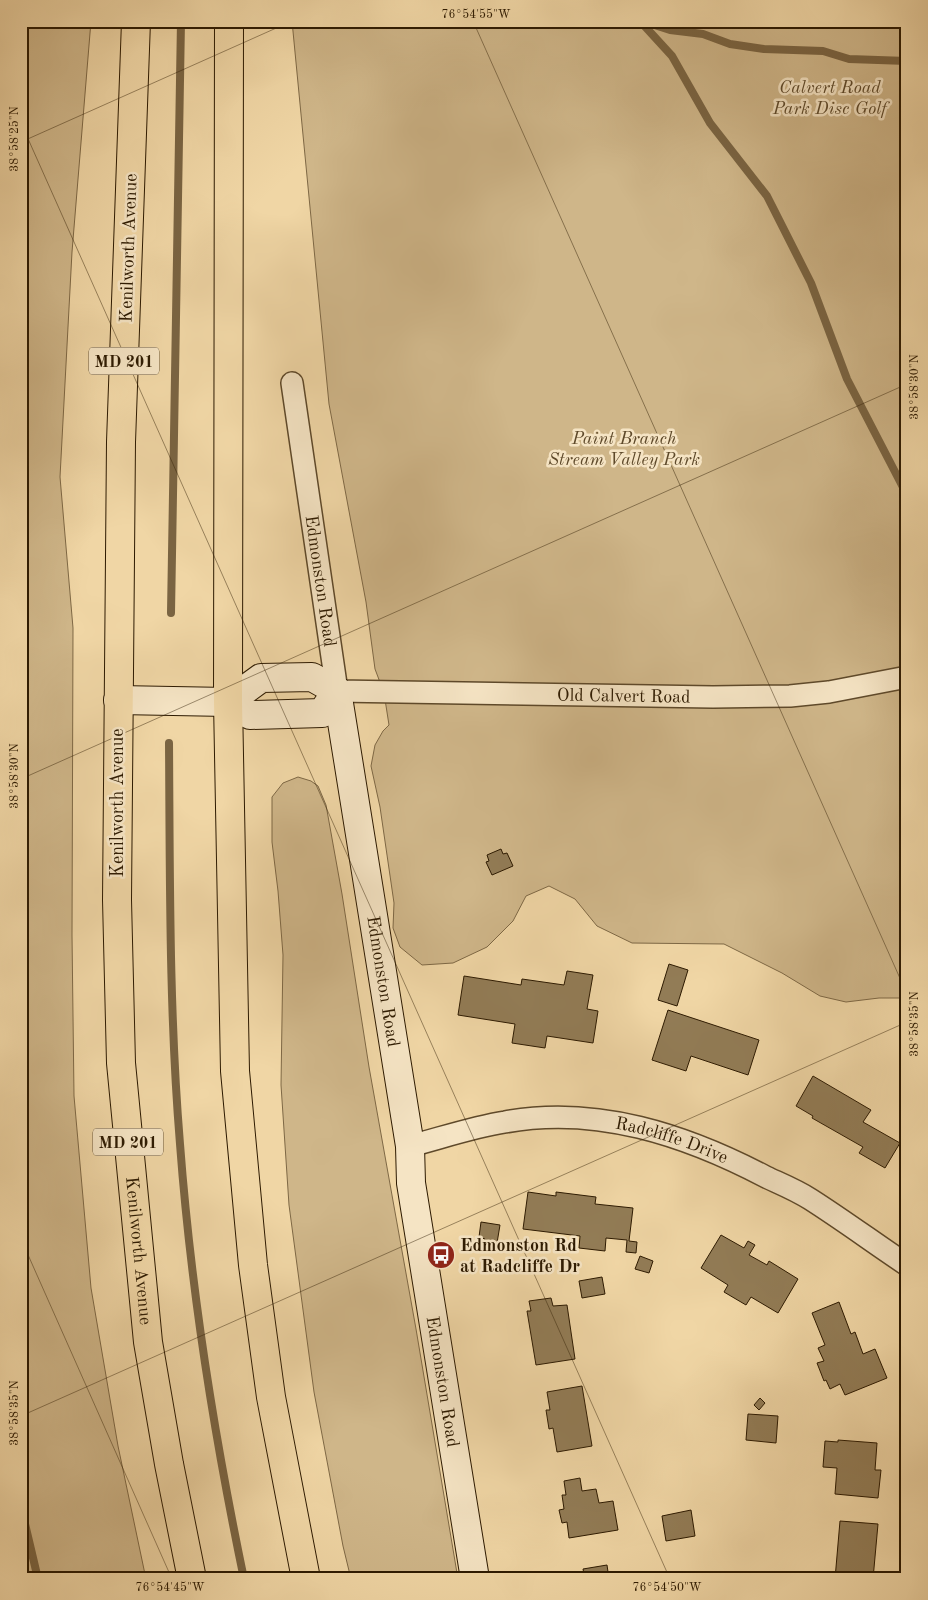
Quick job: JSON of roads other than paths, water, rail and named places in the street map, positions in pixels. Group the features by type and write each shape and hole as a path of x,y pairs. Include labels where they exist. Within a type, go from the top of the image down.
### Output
{"main road":[{"name":"Kenilworth Avenue","path":"136,21 121,442 117,900 122,1062 148,1342 169,1464 192,1579"},
{"path":"229,21 228,702 235,1071 252,1265 271,1397 306,1579"}],"street":[{"name":"Edmonston Road","path":"292,383 337,691 410,1146 411,1183 474,1579"},
{"name":"Old Calvert Road","path":"228,702 261,678 312,677 337,691 713,697 780,696 829,692 907,677"},
{"path":"118,700 228,702 250,715 322,714 337,691"},
{"name":"Radcliffe Drive","path":"410,1146 505,1121 584,1117 632,1125 674,1136 736,1161 808,1198 907,1265"}],"waterway":[{"path":"171,613 181,21"},
{"path":"640,21 672,56 710,123 767,196 811,283 847,379 907,495"},
{"path":"642,21 670,30 703,34 730,44 764,49 823,51 849,59 907,61"},
{"path":"169,743 172,994 176,1094 185,1199 190,1254 213,1417 244,1579"},
{"path":"21,1507 38,1579"}],"place":[{"name":"Edmonston Rd at Radcliffe Dr","path":"441,1255"}],"park label":[{"name":"Calvert Road Park Disc Golf","path":"830,97"},
{"name":"Paint Branch Stream Valley Park","path":"624,448"}]}
